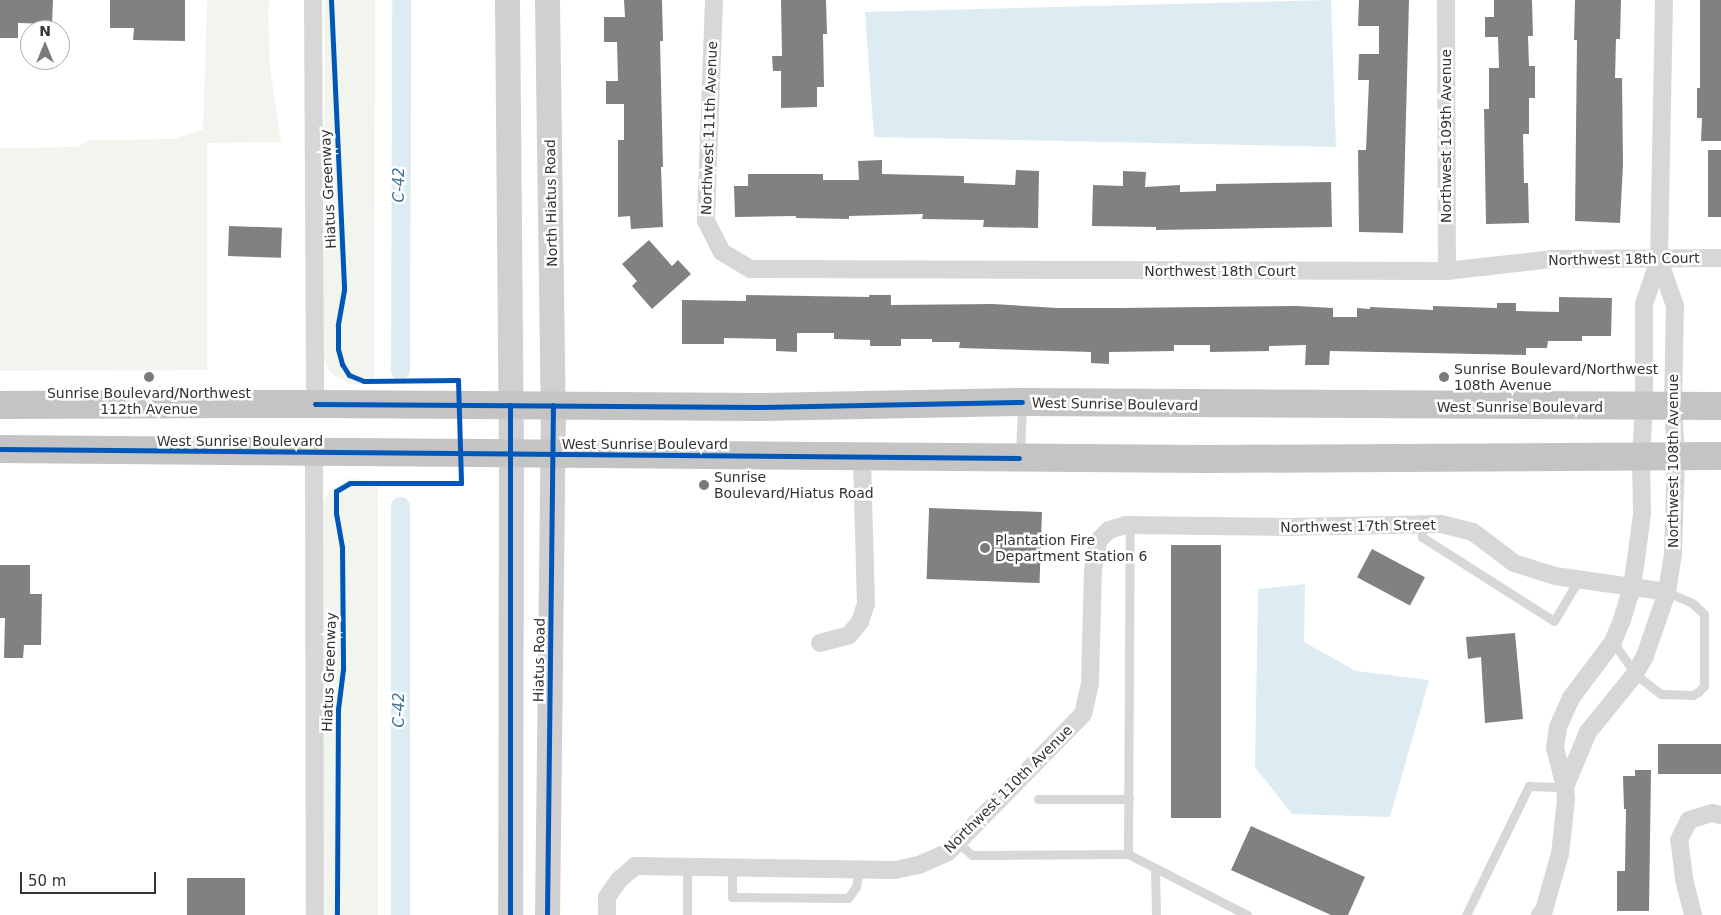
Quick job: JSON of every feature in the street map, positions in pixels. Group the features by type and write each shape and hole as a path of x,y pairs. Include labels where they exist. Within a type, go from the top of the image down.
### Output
{"highway":[{"name":"West Sunrise Boulevard","path":"0,405 315,404 758,407 1022,402 1721,406"},
{"name":"West Sunrise Boulevard","path":"0,450 1020,458 1721,456"}],"main road":[{"path":"507,0 510,405"},
{"name":"North Hiatus Road","path":"547,0 553,405"},
{"name":"Hiatus Road","path":"510,405 510,915"},
{"name":"Hiatus Road","path":"547,915 553,405"}],"street":[{"path":"313,0 315,404"},
{"name":"Northwest 111th Avenue","path":"714,0 706,221 722,252"},
{"name":"Northwest 109th Avenue","path":"1446,0 1447,271"},
{"name":"Northwest 108th Avenue","path":"1565,787 1555,748 1558,727 1571,698 1613,642 1622,620 1632,587 1642,514 1641,456 1644,407 1644,304 1659,260 1664,0"},
{"name":"Northwest 18th Court","path":"722,252 750,269 1447,271 1553,259 1659,260 1721,258"},
{"name":"Northwest 108th Avenue","path":"1540,915 1544,910 1560,854 1565,787 1588,732 1635,674 1645,656 1667,592 1673,553 1676,456 1673,407 1674,306 1659,260"},
{"path":"314,452 315,915"},
{"path":"820,643 849,635 860,622 866,604 862,457"},
{"name":"Northwest 17th Street","path":"1127,525 1283,527 1441,524 1473,532 1514,563 1555,576 1667,592"},
{"name":"Northwest 110th Avenue","path":"607,915 607,897 619,880 636,866 895,870 919,865 948,852 1083,714 1090,683 1093,570 1098,540 1109,530 1127,525"},
{"path":"1693,915 1684,878 1680,840 1689,820 1712,813 1721,815"}],"lane":[{"path":"1020,458 1022,402"},
{"path":"1422,524 1422,538 1554,621 1579,579"},
{"path":"1127,525 1128,854"},
{"path":"1613,642 1635,674 1662,694 1693,695 1704,686 1704,614 1692,603 1667,592"},
{"path":"1466,915 1529,786 1565,787"},
{"path":"1038,799 1128,799"},
{"path":"957,842 972,856 1128,854 1246,915"},
{"path":"687,867 687,913"},
{"path":"732,868 732,897 848,898 856,887 859,870"},
{"path":"1155,868 1156,915"}],"shaded area":[{"path":"207,0 270,0 268,9 270,68 281,142 207,143 207,370 0,371 0,148 77,147 89,140 175,139 203,129"},
{"path":"325,0 375,0 374,384 349,384 331,373 323,360"},
{"path":"1331,0 1336,147 874,137 865,12"},
{"path":"349,479 378,481 378,915 322,915 322,505 330,490"},
{"path":"1305,584 1304,642 1356,671 1429,680 1390,817 1292,814 1255,767 1258,589"}],"building":[{"path":"0,0 53,0 52,20 20,20 20,23 18,23 18,38 0,38"},
{"path":"110,0 185,0 185,41 133,40 134,28 110,28"},
{"path":"624,0 662,0 663,41 660,41 663,227 631,229 630,216 618,217 618,140 624,140 624,104 606,104 606,81 618,81 617,42 604,42 604,17 625,17"},
{"path":"781,0 826,0 827,34 823,34 824,87 817,87 817,107 781,108 781,71 773,71 772,56 782,56"},
{"path":"1359,0 1409,0 1403,233 1359,232 1358,150 1366,150 1369,80 1358,80 1359,54 1379,54 1379,26 1358,26"},
{"path":"1494,0 1532,0 1533,36 1528,36 1529,66 1535,66 1535,98 1529,98 1529,134 1523,134 1524,183 1528,183 1529,223 1486,224 1484,109 1489,109 1489,68 1499,68 1498,37 1485,37 1485,17 1494,17"},
{"path":"1575,0 1621,0 1620,39 1616,39 1615,78 1622,78 1623,164 1620,223 1575,221 1577,40 1574,40"},
{"path":"1700,0 1721,0 1721,141 1701,141 1702,118 1697,118 1697,88 1700,88"},
{"path":"1708,150 1721,150 1721,217 1708,217"},
{"path":"882,160 882,174 964,176 964,183 1015,185 1016,170 1039,171 1038,228 983,227 984,220 922,219 923,214 849,216 849,219 796,218 796,216 735,217 734,186 748,186 748,174 823,174 823,180 859,180 858,161"},
{"path":"1123,171 1146,172 1145,187 1180,185 1180,192 1216,191 1216,184 1331,182 1332,227 1156,230 1156,227 1092,226 1093,185 1123,186"},
{"path":"229,226 282,228 281,258 228,256"},
{"path":"649,240 672,266 678,260 691,274 652,309 632,286 637,281 622,264"},
{"path":"746,295 869,297 869,295 891,295 891,305 993,304 1057,308 1297,306 1333,308 1333,317 1357,317 1357,308 1433,310 1433,306 1497,308 1497,303 1516,303 1516,311 1559,312 1559,297 1612,298 1611,336 1582,336 1582,341 1548,341 1547,348 1526,348 1526,355 1330,351 1329,365 1305,365 1306,345 1269,346 1269,351 1210,352 1210,345 1174,345 1174,351 1109,352 1109,364 1091,363 1091,352 959,348 960,342 932,342 932,339 901,339 901,346 870,346 870,340 834,339 834,333 797,333 797,352 776,351 776,339 724,338 724,344 682,344 682,300 746,301"},
{"name":"Plantation Fire Department Station 6","path":"929,508 1042,512 1040,583 927,579"},
{"path":"1171,545 1221,545 1221,818 1171,818"},
{"path":"1372,549 1425,577 1410,605 1357,577"},
{"path":"0,565 30,565 30,594 42,594 41,645 24,645 23,658 4,658 5,618 0,618"},
{"path":"1515,633 1523,719 1485,723 1481,657 1468,659 1466,637"},
{"path":"1658,744 1721,744 1721,774 1658,774"},
{"path":"1635,770 1651,770 1649,911 1617,911 1617,871 1625,871 1626,809 1624,809 1623,776 1635,776"},
{"path":"1251,826 1365,877 1348,915 1331,915 1231,870"},
{"path":"187,878 245,878 245,915 187,915"}],"waterway":[{"name":"C-42","path":"400,370 401,0"},
{"name":"C-42","path":"400,506 400,915"}],"cycle path":[{"name":"Hiatus Greenway","path":"331,0 344,290 338,325 338,349 342,364 349,375 364,381 458,380 461,483 350,483 336,491 336,513 342,547 343,669 338,709 337,915"},
{"path":"315,404 758,407 1022,402"},
{"path":"510,405 510,915"},
{"path":"547,915 553,405"},
{"path":"0,449 1019,458"}],"place":[{"name":"Sunrise Boulevard/Northwest 112th Avenue","path":"149,377"},
{"name":"Sunrise Boulevard/Northwest 108th Avenue","path":"1444,377"},
{"name":"Sunrise Boulevard/Hiatus Road","path":"704,485"},
{"name":"Plantation Fire Department Station 6","path":"985,548"}]}
